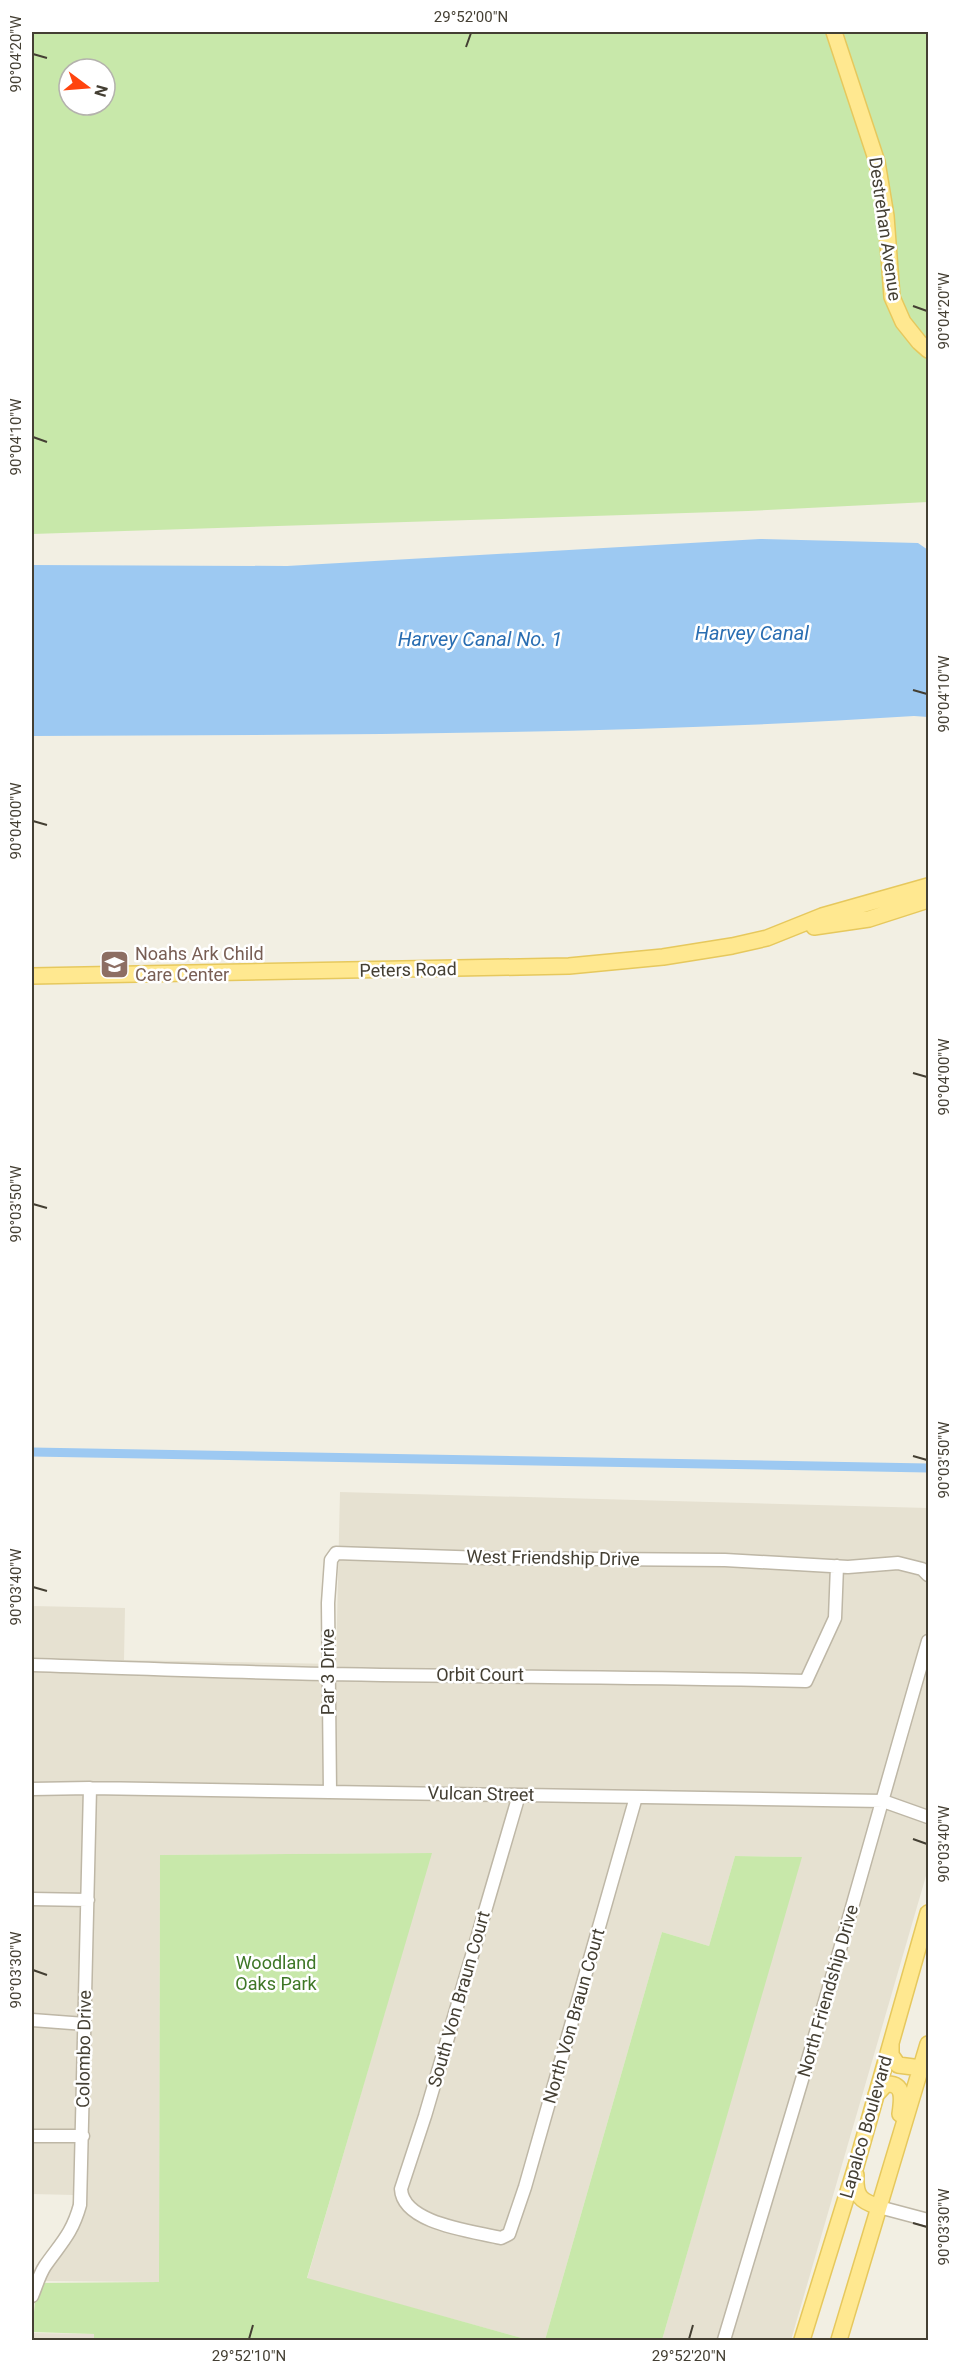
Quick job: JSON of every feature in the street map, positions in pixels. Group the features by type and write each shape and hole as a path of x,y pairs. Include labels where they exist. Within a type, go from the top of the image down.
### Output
{"main road":[{"name":"Destrehan Avenue","path":"834,32 877,162 886,216 892,297 903,322 913,336 928,350"},
{"name":"Peters Road","path":"32,976 569,966 663,957 767,938 822,916 928,886"},
{"name":"Peters Road","path":"781,932 869,918 928,900"},
{"name":"Lapalco Boulevard","path":"802,2340 856,2166 928,1915"},
{"path":"891,2044 891,2055 898,2065 921,2068"},
{"name":"Lapalco Boulevard","path":"839,2340 928,2044"},
{"path":"876,2095 886,2084 890,2084 899,2088 902,2095 891,2170"},
{"path":"856,2166 855,2186 858,2195 864,2202 879,2207"}],"street":[{"name":"West Friendship Drive","path":"336,1553 769,1563 843,1567"},
{"name":"Par 3 Drive","path":"330,1792 327,1674 331,1560 336,1553"},
{"path":"843,1567 898,1563 922,1569 928,1575"},
{"name":"Orbit Court","path":"32,1665 327,1674 806,1681 836,1618 843,1567"},
{"name":"North Friendship Drive","path":"724,2340 928,1641"},
{"name":"Vulcan Street","path":"32,1789 90,1788 883,1801 928,1817"},
{"name":"Colombo Drive","path":"32,2296 44,2267 63,2243 80,2205 90,1788"},
{"name":"South Von Braun Court","path":"509,2234 501,2238 424,2218 411,2209 402,2197 401,2189 425,2116 519,1795"},
{"name":"North Von Braun Court","path":"509,2234 525,2187 636,1797"},
{"path":"32,1899 88,1900"},
{"path":"32,2020 85,2024"},
{"path":"32,2136 83,2136"},
{"path":"879,2207 928,2220"}],"shaded area":[{"path":"340,1492 928,1508 928,1869 791,2340 662,2340 801,1857 735,1856 709,1946 662,1932 545,2340 529,2340 307,2279 431,1853 160,1855 159,2282 43,2281 69,2220 74,2195 32,2194 32,1606 125,1608 124,1660 336,1664"},
{"path":"32,2333 95,2334 94,2340 32,2340"}],"green space":[{"path":"32,32 928,32 928,502 748,511 32,534"},
{"name":"Woodland Oaks Park","path":"432,1853 307,2278 529,2340 94,2340 94,2334 32,2332 37,2283 159,2282 160,1855"},
{"path":"735,1856 802,1857 662,2340 545,2340 662,1932 709,1946"}],"water":[{"name":"Harvey Canal","path":"760,539 918,543 928,550 928,717 583,730 32,736 32,565 287,566"}],"waterway":[{"path":"32,1452 928,1468"}],"place":[{"name":"Noahs Ark Child Care Center","path":"114,964"}],"water label":[{"name":"Harvey Canal No. 1","path":"480,639"}]}
